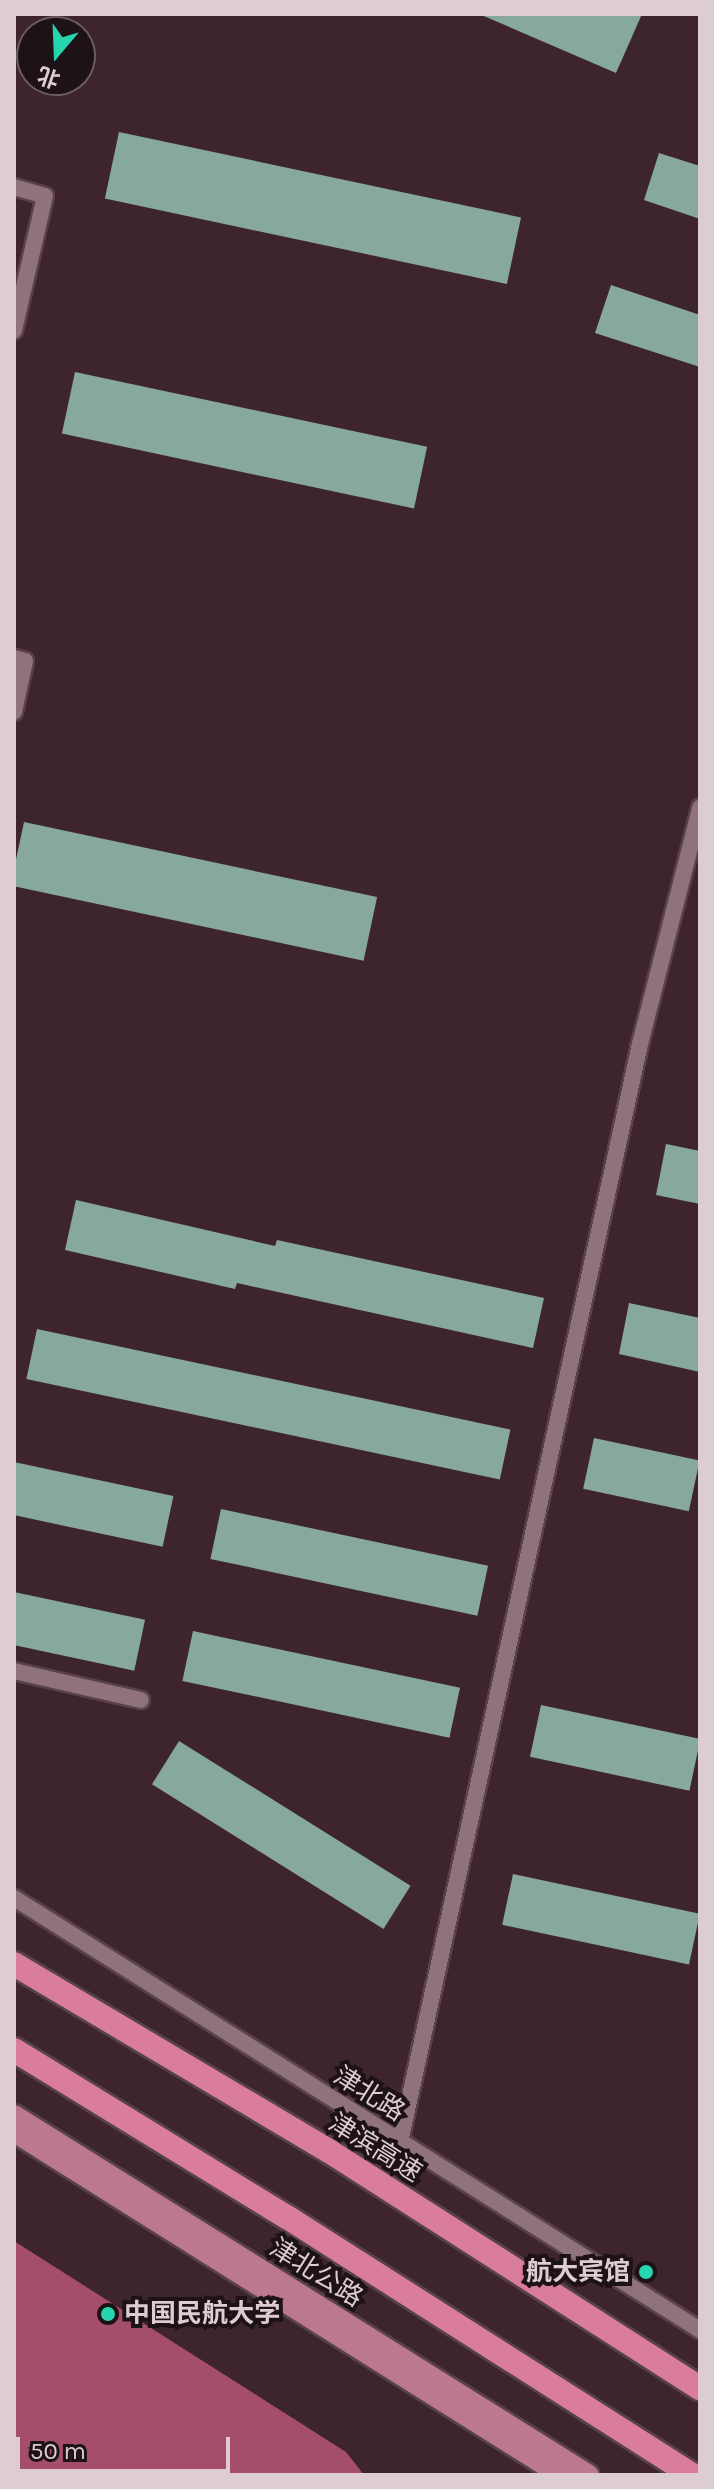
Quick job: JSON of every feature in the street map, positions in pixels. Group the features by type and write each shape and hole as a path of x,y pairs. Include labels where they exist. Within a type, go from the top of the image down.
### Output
{"highway":[{"name":"津滨高速","path":"14,1964 329,2151 700,2388"},
{"path":"14,2050 287,2217 692,2475"}],"main road":[{"name":"津北公路","path":"14,2115 589,2475"},
{"name":"津北公路","path":"14,2132 560,2475"}],"street":[{"path":"14,187 45,196 14,330"},
{"path":"14,658 25,661 14,712"},
{"path":"400,2142 640,1044 700,808"},
{"path":"14,1671 141,1700"},
{"name":"津北路","path":"14,1898 700,2330"}],"shaded area":[{"name":"中国民航大学","path":"14,2241 346,2452 364,2475 14,2475"}],"building":[{"path":"479,14 642,14 616,73"},
{"path":"119,132 521,217 507,284 105,199"},
{"path":"659,153 700,166 700,219 644,200"},
{"path":"611,285 700,315 700,367 595,333"},
{"path":"75,372 427,447 414,508 62,434"},
{"path":"24,822 377,897 364,961 14,886 14,869"},
{"path":"666,1144 700,1151 700,1204 656,1195"},
{"path":"76,1200 275,1246 277,1240 544,1298 533,1348 237,1283 235,1289 65,1250"},
{"path":"629,1303 700,1318 700,1372 619,1354"},
{"path":"37,1329 510,1430 500,1480 26,1379"},
{"path":"594,1438 700,1460 689,1511 583,1489"},
{"path":"14,1462 173,1496 163,1547 14,1515"},
{"path":"221,1509 488,1566 477,1616 210,1559"},
{"path":"14,1592 145,1620 134,1671 14,1645"},
{"path":"193,1631 460,1688 449,1738 182,1681"},
{"path":"541,1705 700,1739 689,1791 530,1757"},
{"path":"179,1741 411,1886 383,1929 152,1784"},
{"path":"513,1874 700,1914 689,1965 502,1925"}],"place":[{"name":"航大宾馆","path":"646,2272"},
{"name":"中国民航大学","path":"108,2314"}]}
